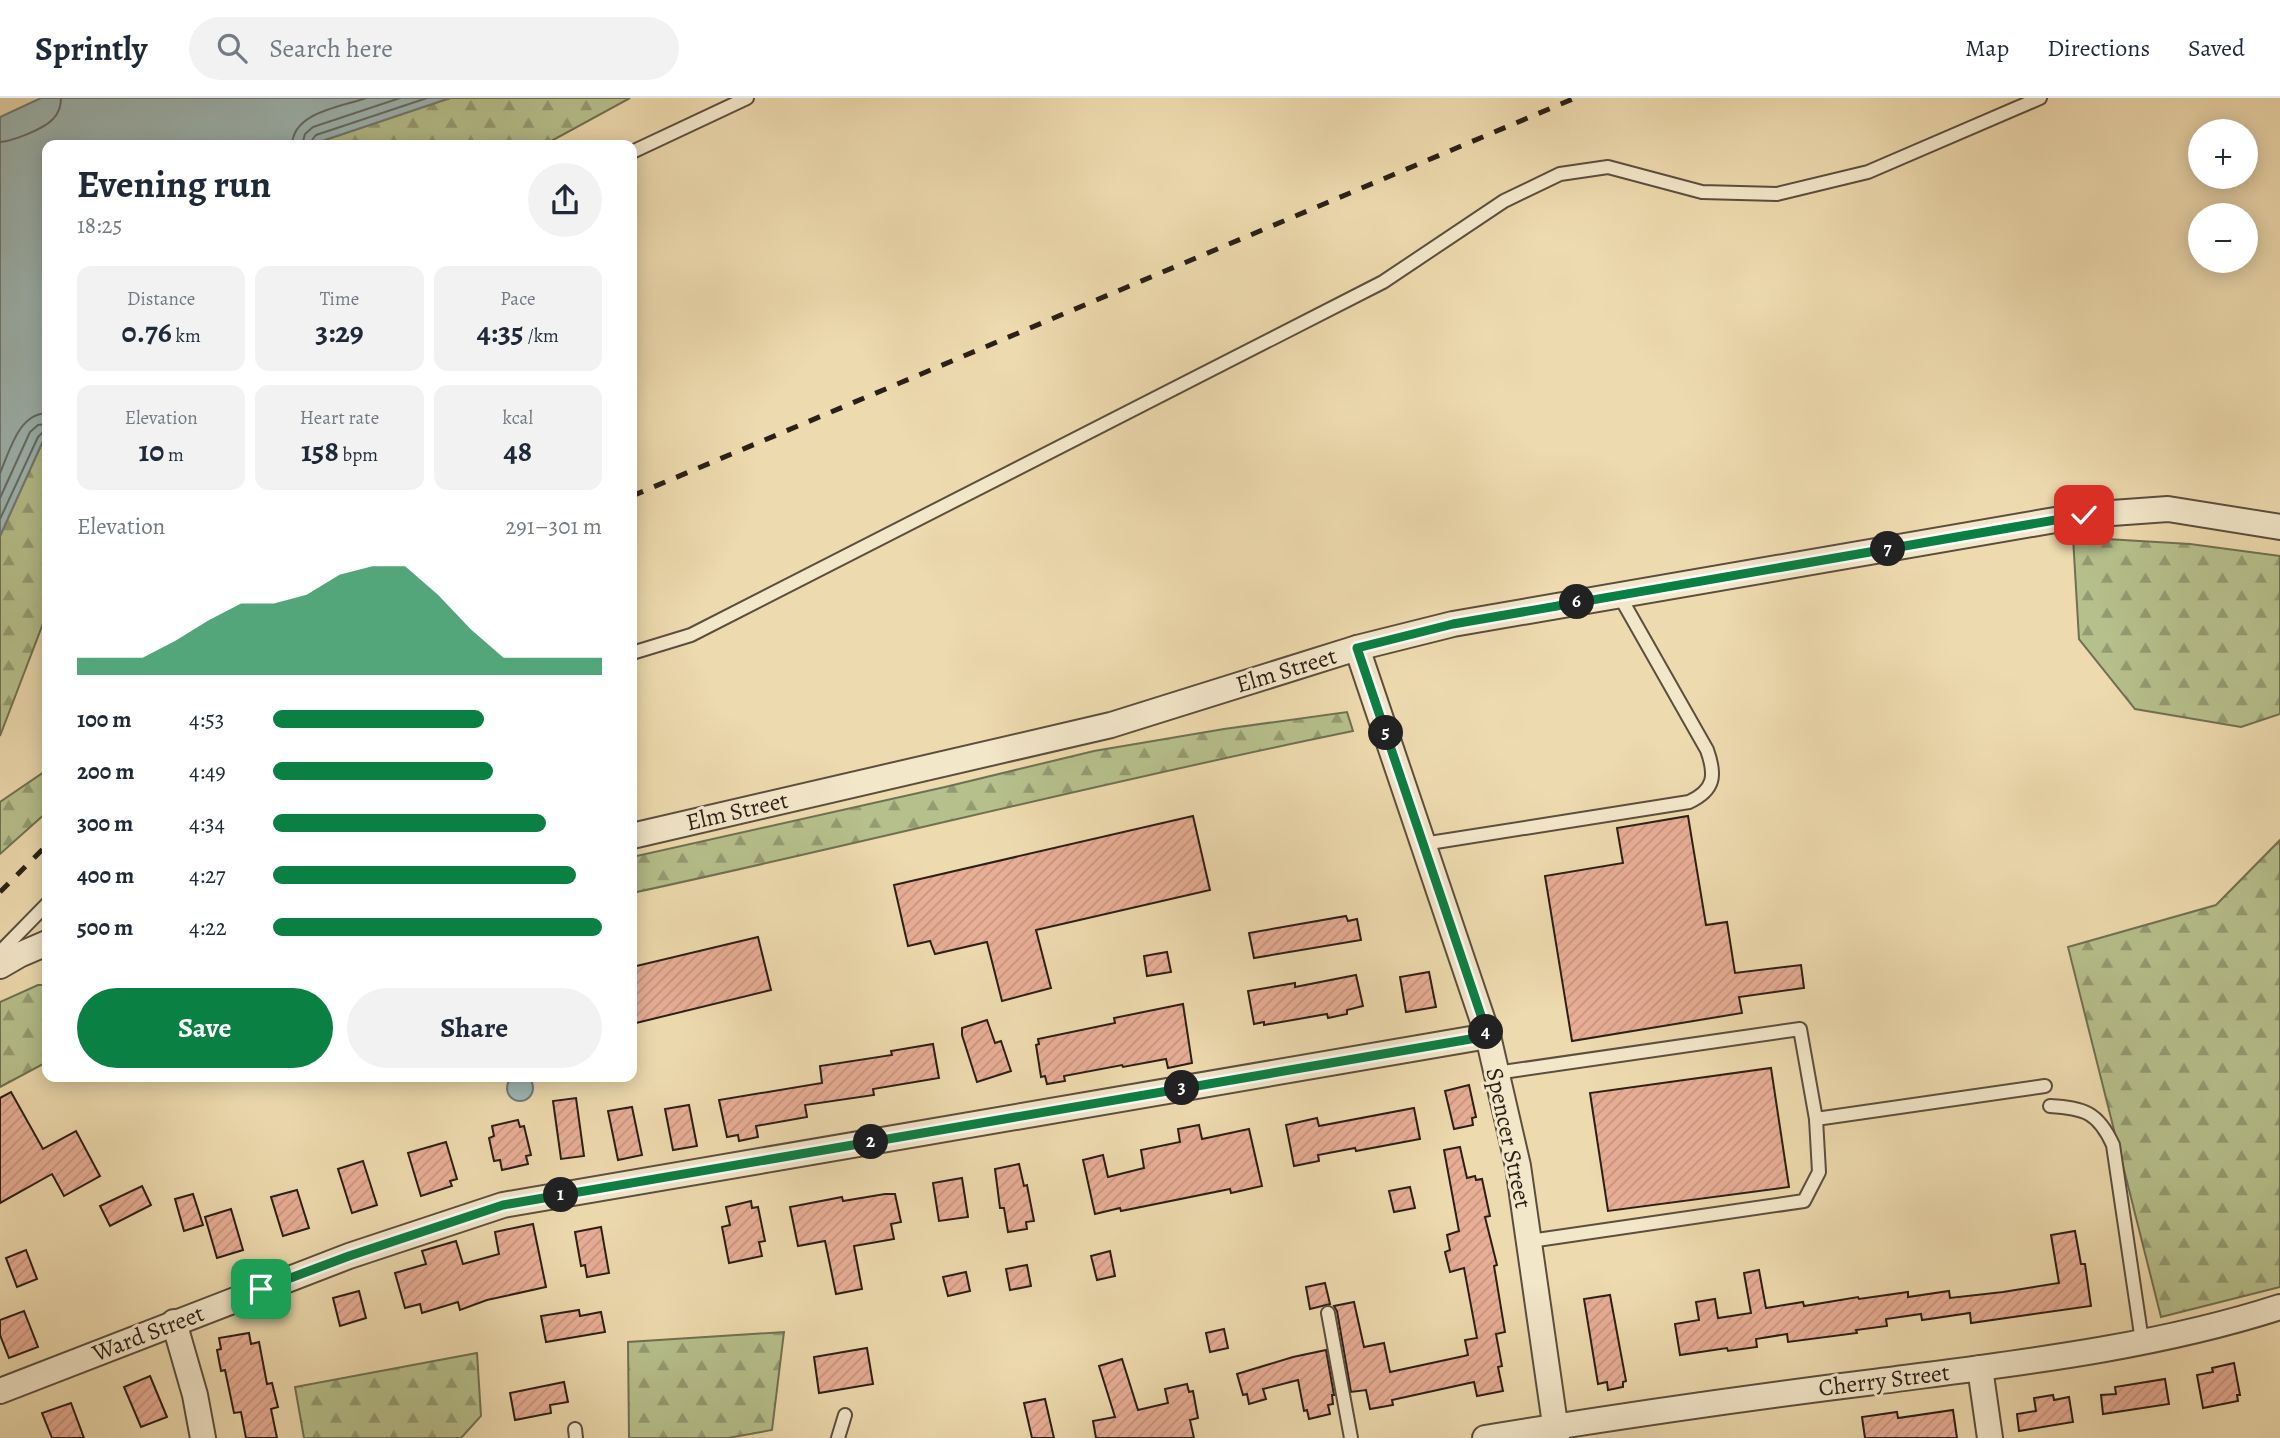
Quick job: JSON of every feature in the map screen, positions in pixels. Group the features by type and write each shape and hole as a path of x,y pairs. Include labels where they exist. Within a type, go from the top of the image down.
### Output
{"street":[{"name":"Elm Street","path":"637,835 1111,725 1357,648 1453,624 2084,515 2168,509 2280,527"},
{"name":"Spencer Street","path":"1357,648 1488,1036 1518,1166 1556,1432"},
{"path":"0,966 42,945"},
{"name":"Ward Street","path":"0,1391 349,1256 503,1205 1488,1036"},
{"name":"Cherry Street","path":"1485,1438 1556,1432 1763,1396 1980,1368 2142,1341 2239,1320 2280,1307"},
{"path":"174,1322 195,1395 203,1438"},
{"path":"1980,1368 1990,1438"}],"lane":[{"path":"637,150 747,98"},
{"path":"637,651 691,635 1383,282 1504,201 1560,174 1608,167 1702,192 1777,194 1868,172 2040,98"},
{"path":"1423,844 1689,802 1702,796 1712,783 1713,766 1707,750 1619,595"},
{"path":"0,952 42,909"},
{"path":"1496,1073 1800,1029 1816,1119 1819,1172 1804,1200 1530,1241"},
{"path":"1816,1119 2045,1086"},
{"path":"2050,1106 2077,1107 2090,1113 2099,1121 2113,1145 2142,1341"},
{"path":"1328,1313 1351,1438"},
{"path":"838,1438 845,1415"}],"green space":[{"path":"450,98 630,98 553,140 325,140"},
{"path":"42,443 42,626 0,736 0,536"},
{"path":"2073,537 2190,544 2280,556 2280,714 2241,727 2135,709 2079,639"},
{"path":"1347,712 1353,731 637,892 637,856 1094,751"},
{"path":"42,773 42,816 0,854 0,802"},
{"path":"2280,840 2280,1287 2161,1317 2068,947 2216,905"},
{"path":"42,985 42,1065 0,1087 0,1002"},
{"path":"784,1332 772,1430 728,1438 629,1438 628,1342"},
{"path":"477,1353 481,1416 461,1438 304,1438 295,1387"}],"water":[{"path":"41,98 450,98 325,140 42,140 42,443 0,536 0,117"},
{"path":"509,1082 532,1083 532,1093 525,1100 515,1100 508,1093"}],"building":[{"path":"1193,816 1210,890 1036,930 1051,988 1002,1001 987,942 935,954 930,941 908,946 894,885"},
{"path":"1688,816 1706,925 1727,922 1735,973 1801,965 1804,988 1739,997 1742,1013 1572,1041 1545,876 1623,863 1617,828"},
{"path":"1346,916 1348,921 1357,919 1361,940 1254,958 1249,933"},
{"path":"758,937 771,990 637,1023 637,966"},
{"path":"1167,952 1171,972 1147,976 1144,956"},
{"path":"1429,972 1436,1007 1406,1012 1400,977"},
{"path":"1356,975 1363,1006 1347,1010 1347,1014 1328,1018 1327,1014 1264,1025 1264,1022 1254,1024 1248,991 1295,983 1295,987"},
{"path":"1183,1004 1192,1063 1168,1068 1166,1059 1123,1067 1122,1065 1064,1076 1065,1081 1047,1084 1045,1076 1041,1077 1036,1045 1039,1044 1038,1039 1115,1023 1114,1018"},
{"path":"987,1020 995,1043 1001,1041 1011,1071 977,1082 962,1028"},
{"path":"933,1044 939,1078 873,1089 874,1095 805,1105 807,1117 756,1126 758,1137 739,1141 738,1135 727,1137 719,1100 822,1083 820,1066 892,1055 891,1051"},
{"path":"1771,1068 1789,1187 1608,1211 1590,1093"},
{"path":"1469,1085 1476,1117 1472,1118 1473,1125 1454,1129 1445,1091"},
{"path":"11,1092 43,1149 76,1131 100,1176 64,1196 52,1174 0,1203 0,1098"},
{"path":"576,1098 584,1156 561,1159 553,1101"},
{"path":"689,1105 697,1146 673,1150 665,1109"},
{"path":"632,1107 642,1155 618,1160 608,1111"},
{"path":"1414,1108 1420,1139 1318,1155 1319,1161 1294,1166 1286,1125 1317,1118 1319,1126"},
{"path":"518,1120 520,1127 524,1126 531,1155 526,1156 528,1164 502,1170 500,1160 494,1161 489,1138 494,1136 492,1126"},
{"path":"1199,1125 1202,1139 1249,1129 1262,1186 1231,1193 1230,1189 1095,1214 1083,1160 1103,1155 1108,1177 1144,1168 1141,1150 1180,1142 1178,1129"},
{"path":"446,1142 457,1179 450,1181 452,1186 421,1196 408,1153"},
{"path":"1460,1147 1467,1178 1475,1176 1476,1180 1482,1179 1490,1216 1485,1217 1497,1265 1494,1266 1505,1332 1496,1334 1503,1391 1477,1396 1474,1382 1392,1400 1393,1405 1370,1409 1366,1390 1351,1392 1334,1306 1354,1302 1364,1347 1384,1343 1390,1372 1468,1355 1465,1340 1477,1338 1464,1268 1450,1272 1445,1252 1450,1250 1447,1235 1459,1231 1444,1150"},
{"path":"363,1161 377,1205 352,1213 338,1169"},
{"path":"1019,1164 1024,1186 1027,1185 1034,1221 1026,1222 1027,1229 1008,1232 1004,1208 1000,1208 995,1169"},
{"path":"962,1178 968,1217 939,1221 933,1183"},
{"path":"142,1186 151,1205 110,1226 100,1206"},
{"path":"1410,1187 1415,1208 1394,1212 1389,1191"},
{"path":"297,1190 309,1228 283,1236 271,1197"},
{"path":"193,1194 203,1225 184,1231 175,1199"},
{"path":"895,1194 901,1222 891,1224 894,1239 854,1246 862,1289 836,1294 825,1241 798,1246 790,1207 842,1197 843,1201"},
{"path":"751,1201 752,1208 758,1207 765,1241 759,1242 762,1256 729,1263 722,1227 730,1225 726,1207"},
{"path":"231,1209 243,1250 217,1258 205,1217"},
{"path":"533,1224 546,1287 487,1300 460,1310 458,1302 422,1313 420,1304 405,1308 395,1273 426,1264 422,1251 456,1241 463,1264 499,1254 495,1232"},
{"path":"601,1227 609,1273 587,1277 585,1265 581,1266 575,1232"},
{"path":"2075,1231 2081,1264 2085,1264 2091,1306 1971,1323 1970,1313 1922,1320 1921,1314 1886,1319 1887,1326 1856,1330 1857,1333 1788,1342 1787,1334 1756,1339 1757,1347 1728,1351 1727,1348 1680,1355 1675,1324 1699,1320 1696,1302 1715,1299 1718,1318 1751,1313 1744,1273 1759,1270 1766,1308 1803,1302 1804,1306 1908,1292 1908,1297 1949,1291 1950,1298 2003,1292 2059,1283 2051,1235"},
{"path":"26,1250 37,1279 17,1287 6,1258"},
{"path":"1110,1251 1115,1276 1097,1280 1091,1256"},
{"path":"1027,1265 1031,1286 1010,1290 1006,1269"},
{"path":"966,1272 970,1291 948,1296 943,1277"},
{"path":"1325,1283 1330,1304 1310,1309 1306,1287"},
{"path":"359,1291 366,1318 340,1326 333,1298"},
{"path":"1610,1295 1626,1381 1623,1382 1623,1387 1608,1390 1607,1382 1598,1384 1584,1299"},
{"path":"579,1310 580,1316 601,1312 605,1332 546,1342 541,1316"},
{"path":"24,1311 38,1347 9,1358 0,1335 0,1320"},
{"path":"1224,1329 1228,1348 1210,1352 1206,1333"},
{"path":"249,1333 251,1344 259,1342 267,1384 272,1383 278,1407 271,1409 277,1438 246,1438 241,1412 234,1413 225,1370 221,1371 217,1350 221,1349 219,1338"},
{"path":"867,1348 873,1384 819,1393 814,1357"},
{"path":"1326,1350 1334,1395 1333,1404 1328,1405 1330,1414 1309,1419 1307,1410 1304,1411 1298,1380 1263,1389 1266,1399 1249,1404 1247,1394 1243,1395 1237,1374"},
{"path":"1122,1359 1138,1410 1168,1403 1165,1389 1187,1384 1189,1392 1193,1391 1198,1418 1190,1420 1194,1438 1096,1438 1093,1421 1115,1417 1099,1366"},
{"path":"2234,1363 2240,1395 2237,1395 2238,1401 2203,1408 2197,1375"},
{"path":"150,1376 167,1417 141,1427 124,1387"},
{"path":"2165,1379 2169,1404 2103,1414 2101,1395 2116,1394 2115,1387"},
{"path":"564,1382 568,1402 550,1405 551,1413 515,1420 510,1393"},
{"path":"2053,1395 2054,1400 2069,1397 2073,1422 2019,1431 2017,1414 2036,1411 2034,1398"},
{"path":"1045,1399 1054,1438 1032,1438 1024,1403"},
{"path":"71,1403 84,1438 52,1438 42,1413"},
{"path":"1953,1410 1957,1438 1865,1438 1862,1417 1897,1412 1898,1418"}],"railway":[{"path":"637,494 1575,98"},
{"path":"0,892 42,850"}],"route":[{"path":"261,1289 349,1256 503,1205 1488,1036 1357,648 1453,624 2084,515"}]}
